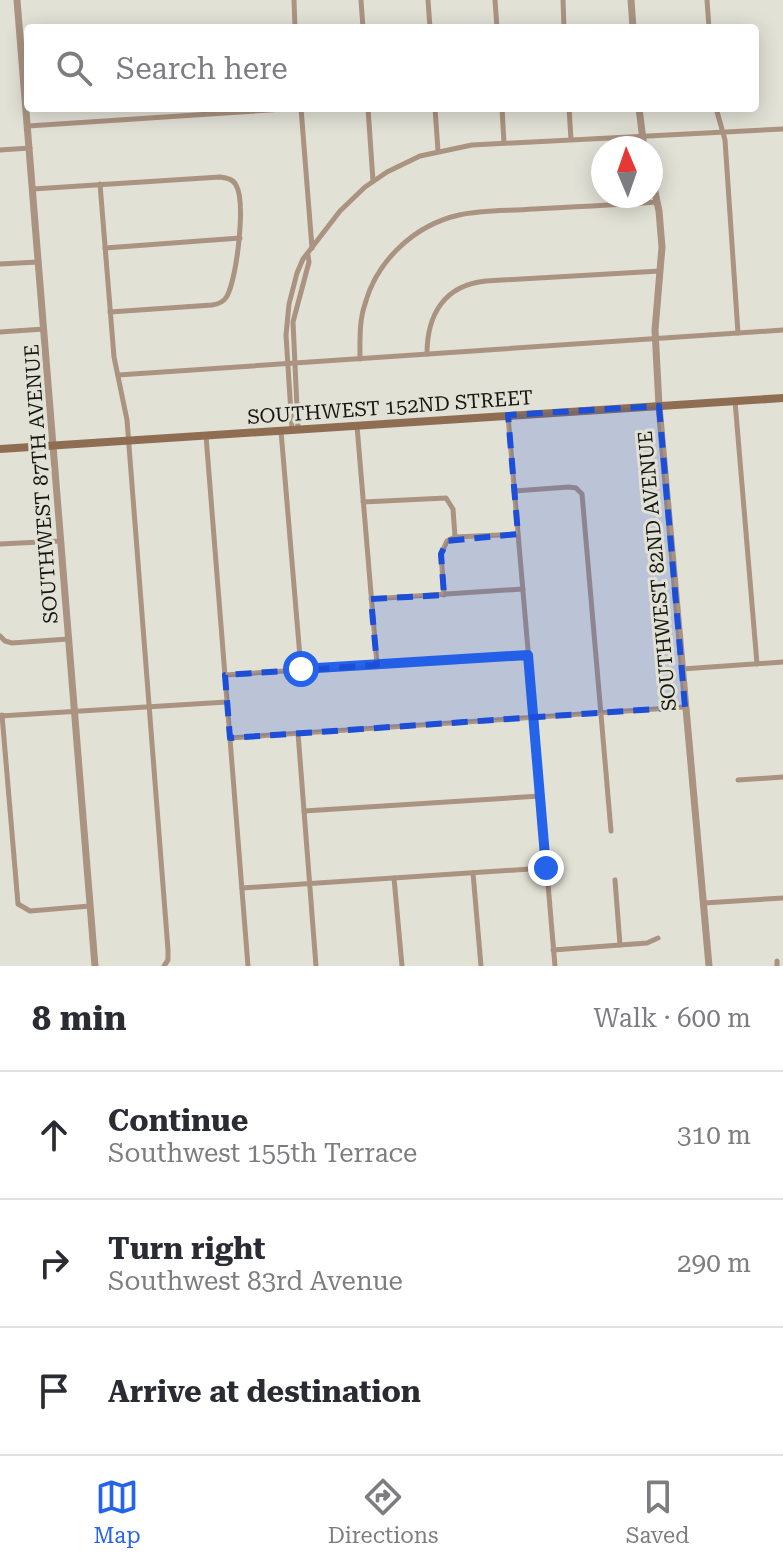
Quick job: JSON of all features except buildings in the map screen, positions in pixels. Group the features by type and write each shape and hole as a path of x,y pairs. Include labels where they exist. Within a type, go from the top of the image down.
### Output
{"main road":[{"name":"SOUTHWEST 152ND STREET","path":"0,449 783,398"}],"street":[{"name":"SOUTHWEST 87TH AVENUE","path":"17,0 24,54"},
{"path":"294,0 295,24"},
{"path":"361,0 363,24"},
{"path":"428,0 430,24"},
{"path":"495,0 497,24"},
{"path":"563,0 564,24"},
{"path":"631,0 633,24"},
{"path":"707,0 709,24"},
{"name":"SOUTHWEST 87TH AVENUE","path":"27,112 95,966"},
{"path":"28,126 240,112"},
{"path":"300,112 310,251"},
{"path":"368,112 373,181"},
{"path":"435,112 438,151"},
{"path":"502,112 504,143"},
{"path":"569,112 571,139"},
{"path":"639,112 642,136 783,129"},
{"path":"717,112 724,133 738,333"},
{"path":"295,429 289,304 297,273 346,204 373,181 404,163 438,151 504,143 591,138"},
{"path":"0,150 30,148"},
{"path":"33,189 214,177 232,180 238,192 240,238 226,298 212,305 110,312"},
{"path":"100,184 110,312 128,440 168,950 164,966"},
{"path":"360,359 362,317 372,286 400,246 427,228 448,218 479,212 591,206"},
{"name":"SOUTHWEST 82ND AVENUE","path":"659,208 662,238 655,339 659,406 709,966"},
{"path":"104,248 240,238"},
{"path":"0,264 39,262"},
{"path":"427,354 433,315 445,297 463,285 494,280 660,271"},
{"path":"0,332 45,329"},
{"path":"117,375 783,330"},
{"path":"735,401 757,664"},
{"path":"508,415 555,966"},
{"path":"357,425 377,665"},
{"path":"281,430 301,669"},
{"path":"206,435 248,966"},
{"path":"514,491 569,487 579,490 583,501 611,831"},
{"path":"363,502 448,499 453,509 455,537"},
{"path":"444,595 441,551 445,543 455,537 518,534"},
{"path":"0,544 62,541"},
{"path":"371,599 523,589"},
{"path":"1,638 16,643 69,639"},
{"path":"225,675 528,655"},
{"path":"682,669 783,662"},
{"path":"90,906 33,911 22,908 16,897 1,716 227,702"},
{"path":"230,738 685,707"},
{"path":"298,733 316,966"},
{"path":"738,780 783,777"},
{"path":"304,811 540,796"},
{"path":"242,888 546,868"},
{"path":"473,873 481,966"},
{"path":"394,878 402,966"},
{"path":"615,880 620,945"},
{"path":"703,903 783,898"},
{"path":"553,950 647,943 658,938"}],"highlighted area":[{"path":"659,406 685,707 230,738 225,675 377,665 371,599 444,595 441,554 447,541 518,534 508,415"}],"route":[{"path":"301,669 528,655 546,868"}]}
